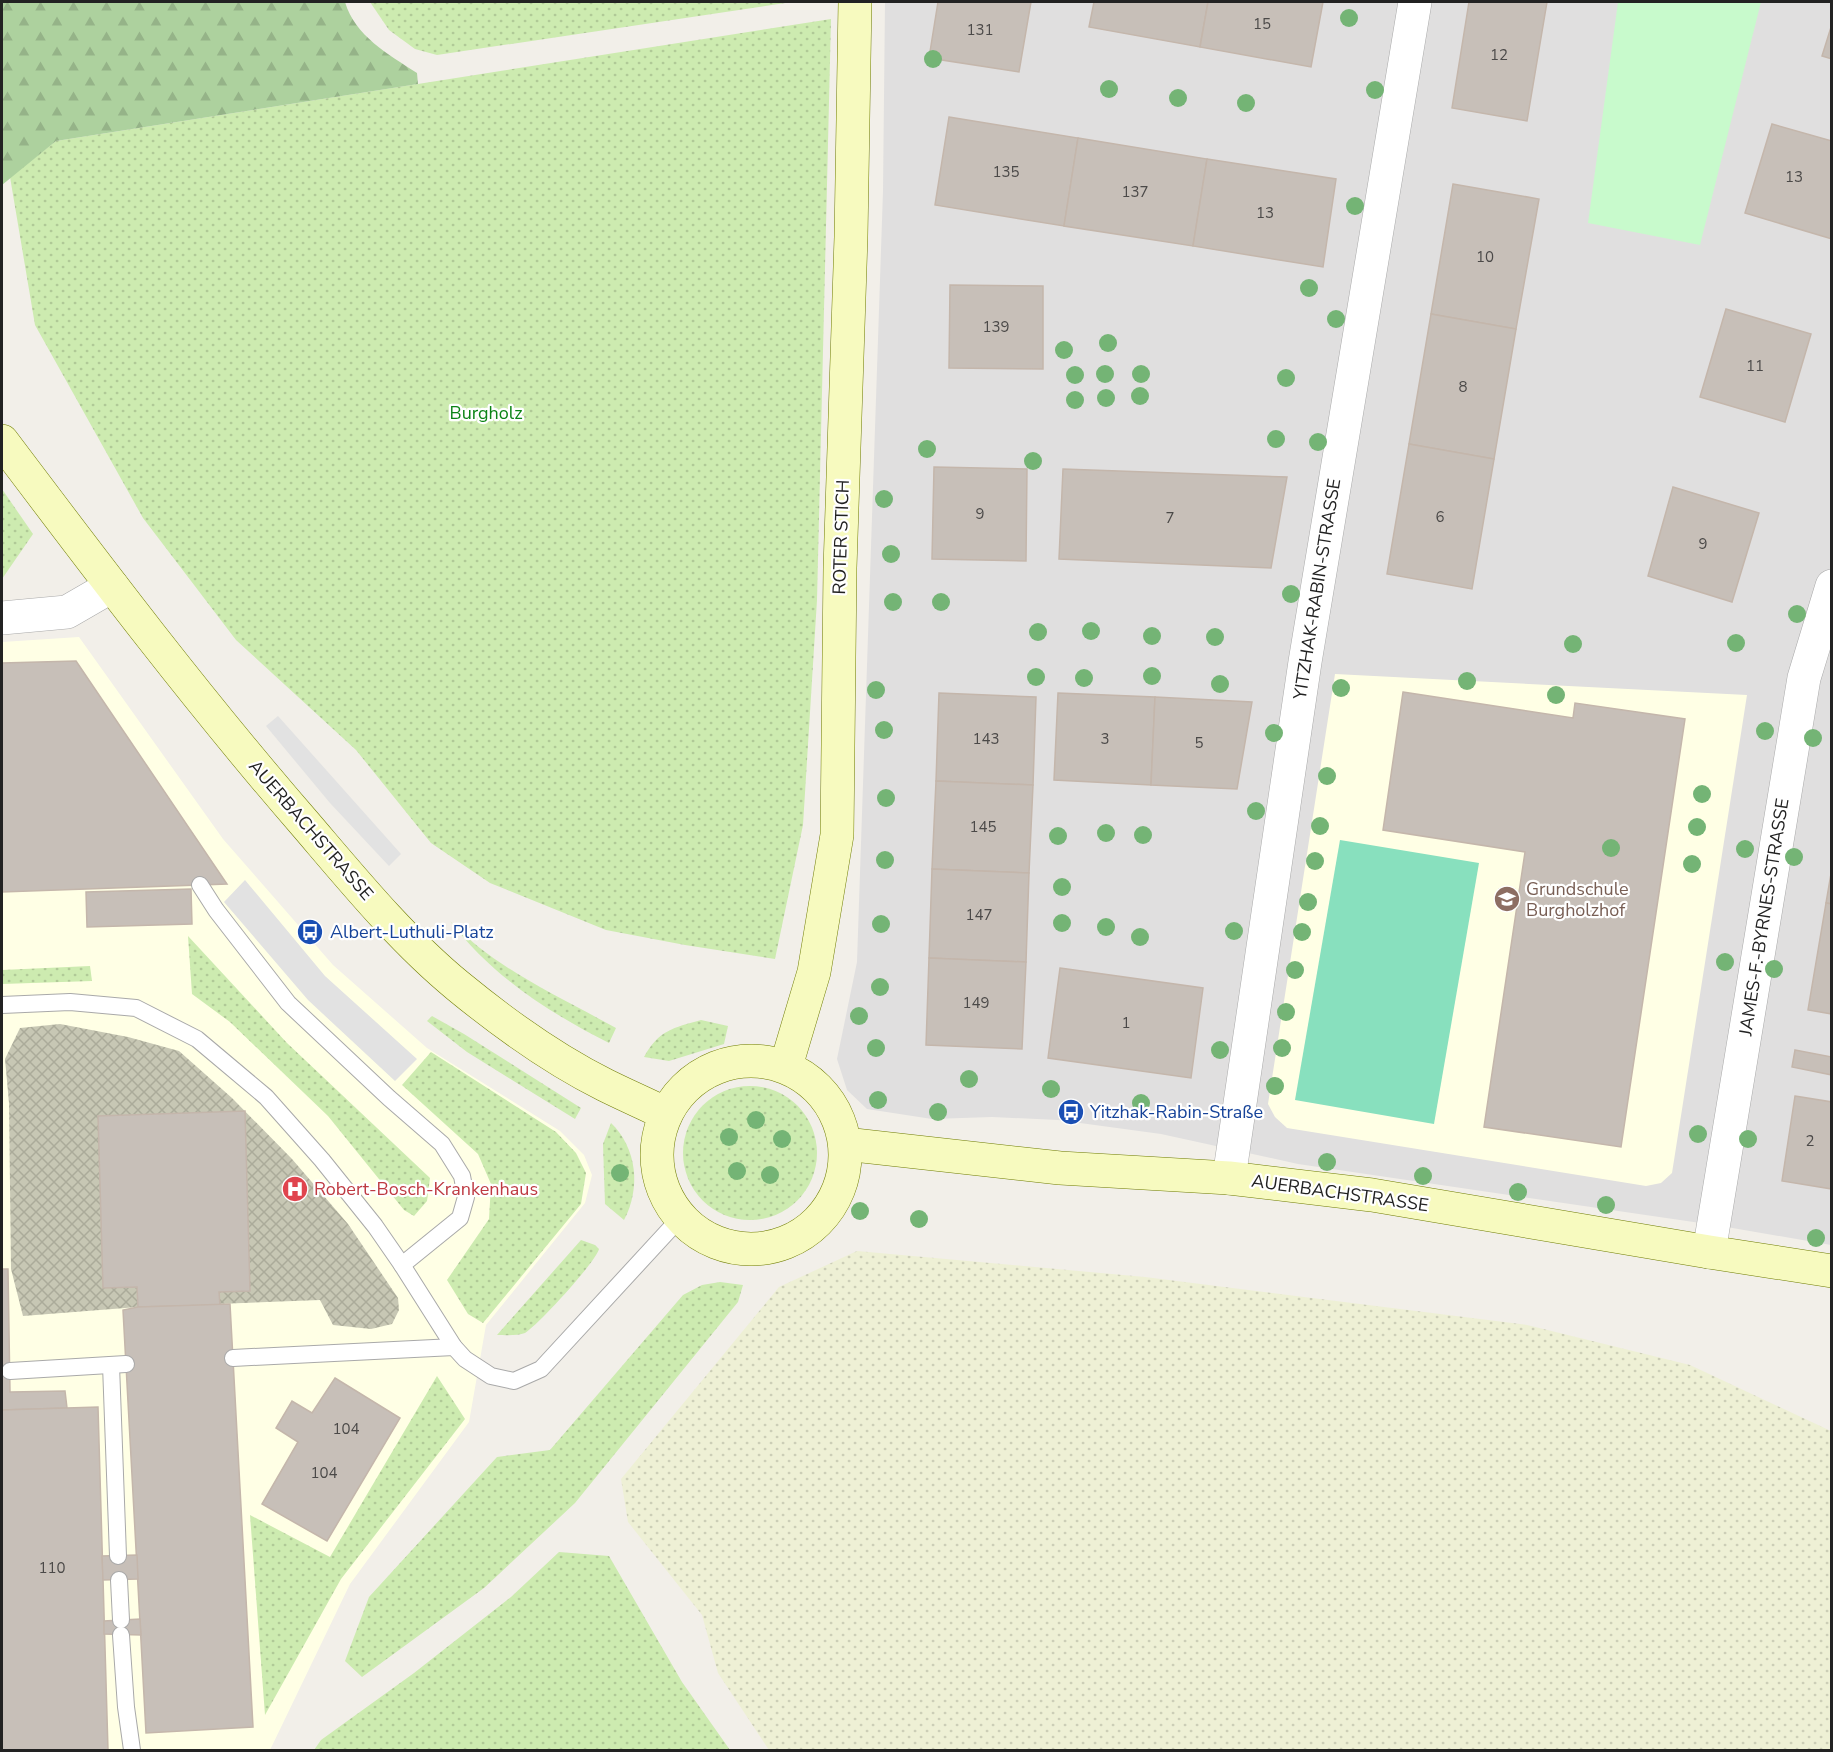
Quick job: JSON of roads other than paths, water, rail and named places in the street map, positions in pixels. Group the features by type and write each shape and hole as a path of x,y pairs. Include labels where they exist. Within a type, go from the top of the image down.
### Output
{"main road":[{"name":"ROTER STICH","path":"786,1066 814,972 837,835 840,568 851,237 855,2"},
{"name":"AUERBACHSTRASSE","path":"2,441 112,586 260,773 388,918 456,985 503,1022 574,1068 666,1114"},
{"path":"755,1060 786,1066 813,1082 835,1110 845,1144 845,1168 839,1191 827,1212 810,1229 790,1241 767,1248 743,1249 721,1244 699,1233 681,1217 666,1194 657,1168 658,1140 666,1114 681,1091 703,1073 728,1063 755,1060"},
{"name":"AUERBACHSTRASSE","path":"845,1144 1060,1168 1229,1178 1372,1195 1832,1271"}],"street":[{"name":"YITZHAK-RABIN-STRASSE","path":"1229,1178 1305,662 1415,2"},
{"path":"2,618 67,612 112,586"},
{"name":"JAMES-F.-BYRNES-STRASSE","path":"1709,1252 1804,678 1832,586"}],"lane":[{"path":"200,885 216,910 288,1003 389,1098 442,1144 462,1176 465,1197 460,1218 402,1264"},
{"path":"2,1005 70,1002 136,1008 197,1039 266,1097 322,1160 402,1264 454,1347 465,1359 491,1376 514,1381 541,1370 681,1217"},
{"path":"233,1358 454,1347"},
{"path":"9,1371 118,1364 118,1556"},
{"path":"119,1580 126,1707 132,1750"}],"place":[{"name":"Grundschule Burgholzhof","path":"1507,899"},
{"name":"Albert-Luthuli-Platz","path":"310,932"},
{"name":"Yitzhak-Rabin-Straße","path":"1071,1112"},
{"name":"Robert-Bosch-Krankenhaus","path":"295,1189"}],"park label":[{"name":"Burgholz","path":"486,413"}]}
